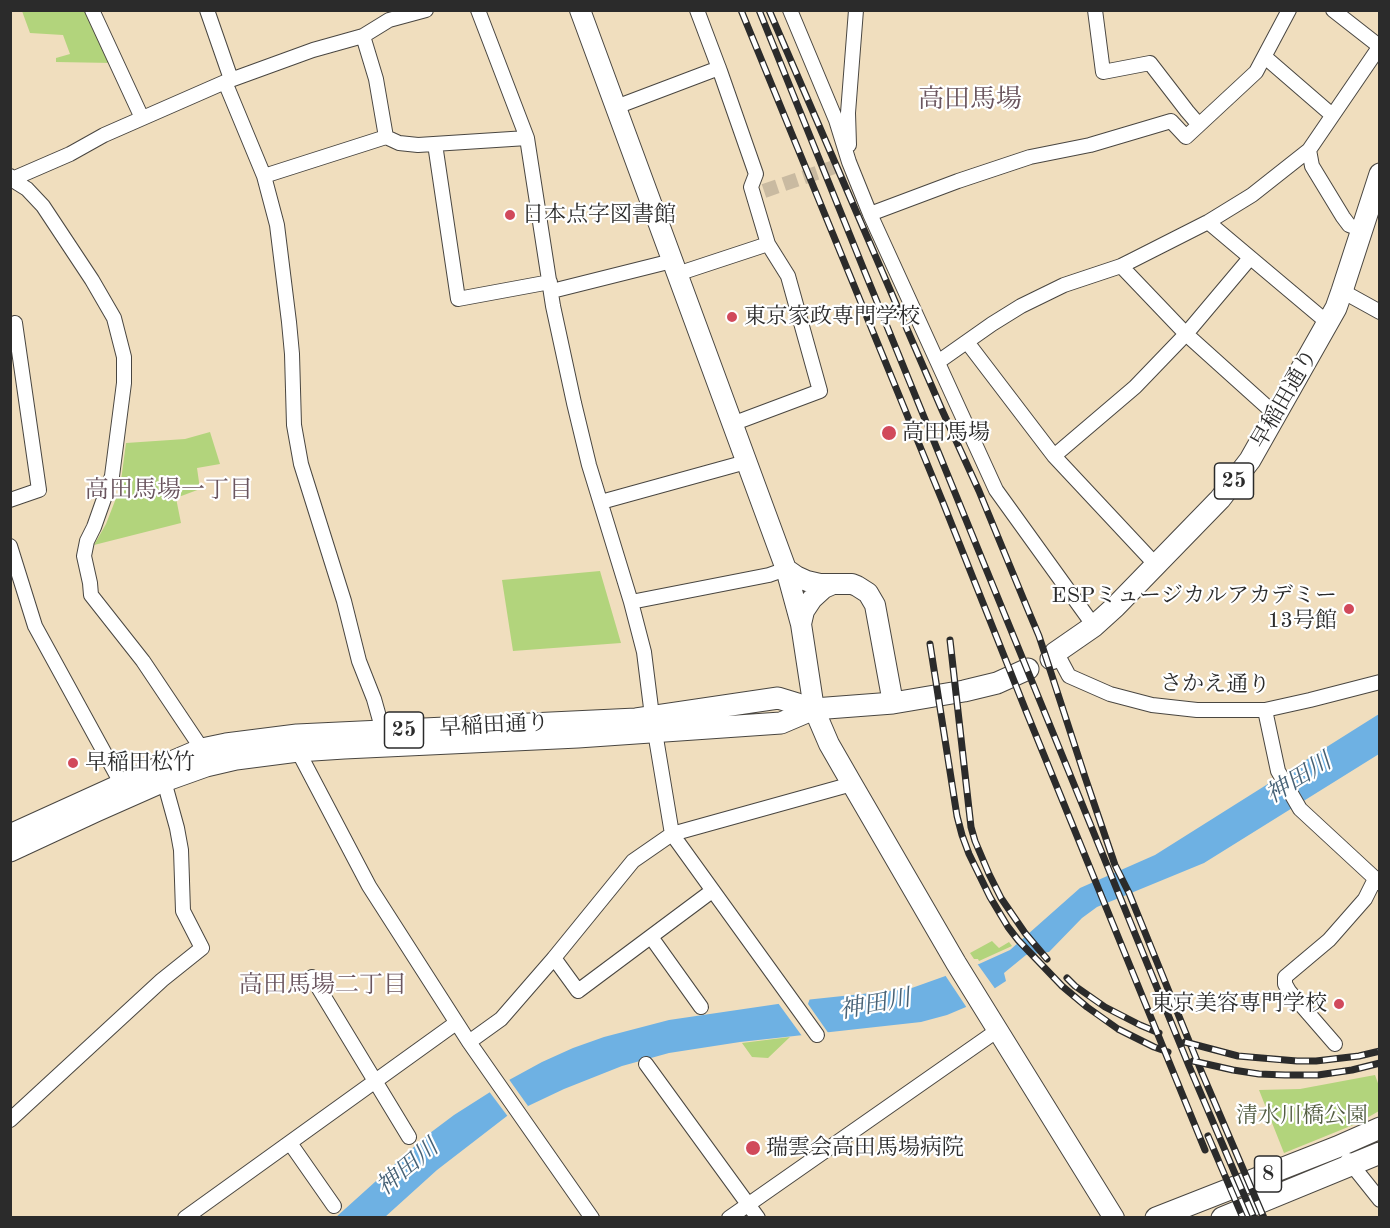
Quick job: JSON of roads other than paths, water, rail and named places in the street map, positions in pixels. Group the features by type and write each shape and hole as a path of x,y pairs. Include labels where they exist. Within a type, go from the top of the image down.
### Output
{"main road":[{"name":"早稲田通り","path":"1055,660 1055,653 1095,626 1220,500 1250,460 1328,323 1342,291 1380,174"},
{"name":"早稲田通り","path":"10,835 121,783 202,749 226,744 298,743 653,724 778,698 814,710 893,703 964,692 1028,669"},
{"name":"早稲田通り","path":"10,851 164,781 206,766 298,743 383,731 636,719 653,724"},
{"name":"8","path":"1156,1218 1380,1128"},
{"name":"8","path":"1222,1218 1380,1153"}],"street":[{"path":"92,10 142,118"},
{"path":"207,10 228,80 264,176 277,225 291,343 294,425 301,464 344,602 359,661 374,699 383,731"},
{"path":"11,178 70,154 104,135 228,80 313,50 363,36 389,20 426,10"},
{"path":"478,10 527,138 553,306 574,403 589,465 644,652 653,724 672,834 817,1035"},
{"path":"580,10 786,568 801,624 814,710 852,784 958,966 1113,1218"},
{"path":"697,10 756,174 751,187 768,244 788,276 820,391 732,424"},
{"path":"790,10 836,120 847,156 870,214 996,490 1095,626"},
{"path":"847,156 856,10"},
{"path":"1095,10 1103,72 1150,63 1199,125"},
{"path":"870,214 1030,157 1090,145 1171,121 1185,137 1256,72 1289,10"},
{"path":"938,362 1021,306 1064,285 1121,266 1208,222 1252,195 1309,150 1379,46 1333,10"},
{"path":"363,36 376,79 386,138"},
{"path":"1265,57 1332,115"},
{"path":"616,107 719,68"},
{"path":"264,176 386,138 399,143 418,145 527,138"},
{"path":"435,144 458,298 551,287 675,267 768,244"},
{"path":"1309,150 1312,166 1343,217 1349,225 1362,230"},
{"path":"11,178 27,189 43,206 75,253 114,318 124,357 124,383 112,476 87,541 84,556 91,595 143,661 202,749"},
{"path":"1208,222 1328,323"},
{"path":"1054,456 1135,387 1186,334 1250,258"},
{"path":"1121,266 1186,334 1276,415"},
{"path":"1342,291 1380,312"},
{"path":"10,500 39,490 15,322"},
{"path":"967,342 1054,456 1156,565"},
{"path":"601,502 746,462"},
{"path":"10,546 35,626 121,783"},
{"path":"631,602 769,575 786,568"},
{"path":"786,568 807,581 820,584 845,583 857,586 868,593 877,615 893,703"},
{"path":"801,624 804,611 812,599 824,588 833,584"},
{"name":"さかえ通り","path":"1055,660 1069,676 1110,694 1152,705 1197,710 1265,710 1380,682"},
{"path":"1265,710 1278,771 1300,809 1377,881 1365,899 1329,940 1285,976 1288,991 1335,1044"},
{"path":"298,743 369,886 456,1023 592,1218"},
{"path":"10,1120 162,980 202,948 183,911 181,850 164,781"},
{"path":"469,1042 501,1019 633,861 672,834 852,784"},
{"path":"554,958 578,991 712,891"},
{"path":"651,937 701,1007"},
{"path":"312,977 408,1137"},
{"path":"185,1218 456,1023"},
{"path":"729,1218 998,1030"},
{"path":"646,1064 758,1218"},
{"path":"290,1143 334,1206"},
{"path":"1337,1147 1380,1200"}],"water":[{"name":"神田川","path":"1379,714 1379,754 1204,863 1097,907 1082,918 1049,952 1026,955 1004,973 1006,981 966,1007 921,1022 740,1042 669,1053 622,1066 564,1089 507,1116 437,1170 385,1217 335,1218 426,1136 454,1115 509,1080 573,1048 604,1037 669,1020 805,1000 909,989 979,964 1010,950 1080,888 1155,855"}],"tunnel":[{"path":"764,191 849,162"}],"railway":[{"path":"741,10 1205,1150"},
{"path":"759,10 1189,1066 1254,1218"},
{"path":"769,10 979,491 1039,636 1115,865 1129,893 1264,1218"},
{"path":"950,640 971,827 975,841 1001,898 1025,933 1047,959"},
{"path":"930,644 957,816 969,854 990,897 1018,940 1062,986 1118,1029 1168,1052"},
{"path":"1067,978 1105,1007 1159,1033"},
{"path":"1185,1042 1238,1056 1297,1061 1359,1056 1380,1051"},
{"path":"1193,1061 1259,1074 1285,1075 1318,1075 1380,1063"},
{"path":"1208,1136 1243,1218"}],"place":[{"name":"日本点字図書館","path":"510,215"},
{"name":"東京家政専門学校","path":"732,317"},
{"name":"高田馬場","path":"889,433"},
{"name":"ESPミュージカルアカデミー 13号館","path":"1349,609"},
{"name":"早稲田松竹","path":"73,763"},
{"name":"東京美容専門学校","path":"1339,1004"},
{"name":"瑞雲会高田馬場病院","path":"753,1148"}],"district":[{"name":"高田馬場","path":"970,100"},
{"name":"高田馬場一丁目","path":"169,491"},
{"name":"高田馬場二丁目","path":"323,986"}],"park label":[{"name":"清水川橋公園","path":"1302,1116"}]}
